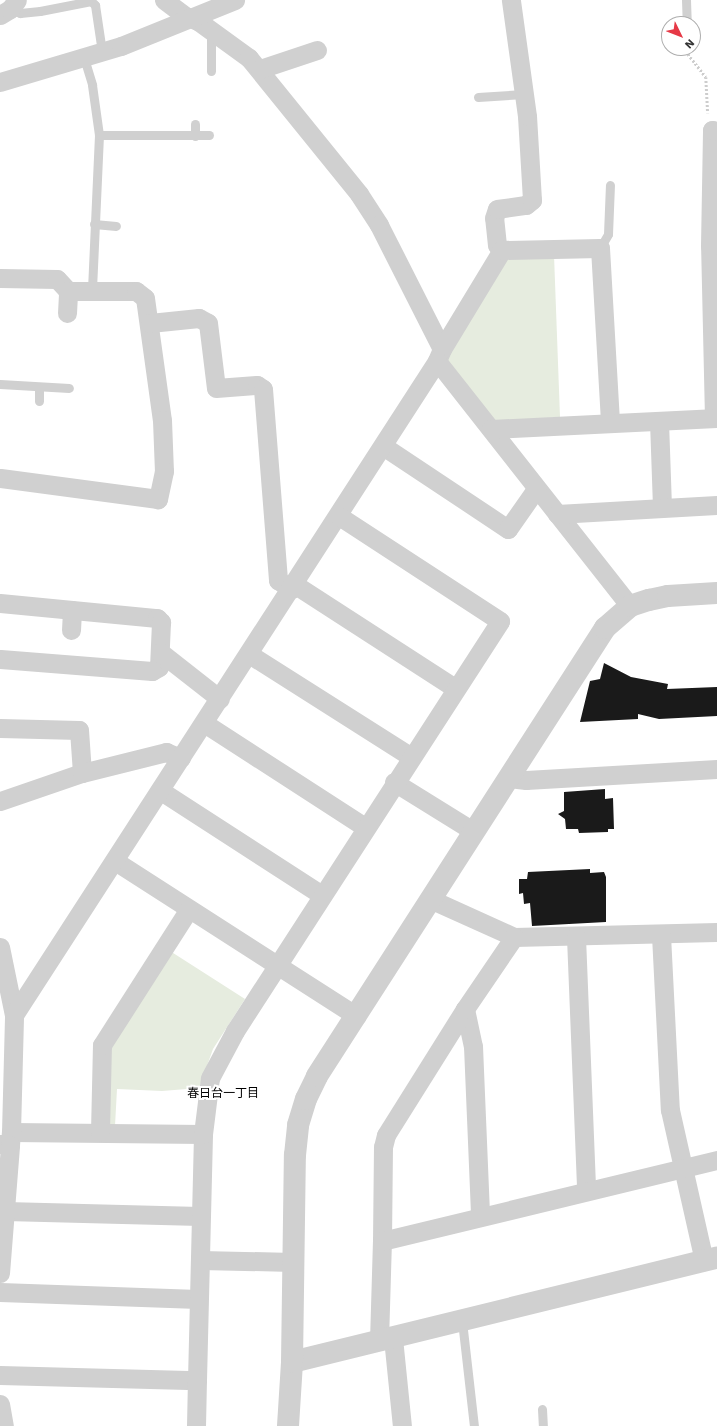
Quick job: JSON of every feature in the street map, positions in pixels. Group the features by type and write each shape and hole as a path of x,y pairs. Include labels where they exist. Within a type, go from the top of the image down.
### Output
{"street":[{"path":"164,0 191,19 198,21 260,69 359,194 379,225 439,355 491,429 536,489 630,606"},
{"path":"7,85 191,19 235,0"},
{"path":"511,0 524,94 532,200 526,205 497,209 494,218 497,245 502,250 600,248 610,423"},
{"path":"260,69 317,50"},
{"path":"491,429 715,418 710,246 714,131"},
{"path":"14,1014 115,862 339,516 502,250"},
{"path":"0,278 57,279 68,291 67,313"},
{"path":"0,478 160,505 164,471 156,429 150,323 145,298 136,291 68,291"},
{"path":"150,323 199,318 208,323 216,388 257,386 263,390 263,443 278,580 293,587 455,688"},
{"path":"659,421 662,507"},
{"path":"383,446 508,529 536,489"},
{"path":"557,514 717,505"},
{"path":"196,1426 202,1134 210,1078 220,1056 277,965 394,782 500,621 339,516"},
{"path":"288,1426 292,1362 293,1262 298,1125 306,1099 317,1076 605,628 630,606 668,596 717,593"},
{"path":"0,604 157,618 161,622 159,667 152,671 0,658"},
{"path":"71,630 72,610"},
{"path":"160,652 220,699"},
{"path":"249,654 411,757"},
{"path":"204,723 365,827"},
{"path":"0,728 79,730 82,773"},
{"path":"0,801 82,773 166,752 181,758"},
{"path":"509,778 526,780 717,769"},
{"path":"394,782 474,831"},
{"path":"161,791 322,895"},
{"path":"115,862 356,1016"},
{"path":"430,899 514,937 662,935 717,932"},
{"path":"100,1132 102,1045 189,909"},
{"path":"292,1362 710,1259 682,1169 670,1110 662,935"},
{"path":"402,1426 386,1339 382,1240 383,1147 386,1135 465,1009 514,937"},
{"path":"576,937 586,1191"},
{"path":"0,947 9,997 14,1014 7,1140 5,1211 1,1233 0,1273"},
{"path":"465,1009 473,1046 480,1216"},
{"path":"7,1140 100,1132 202,1134"},
{"path":"382,1240 717,1160"},
{"path":"5,1211 200,1216"},
{"path":"200,1260 293,1262"},
{"path":"0,1292 198,1299"},
{"path":"0,1375 197,1380"},
{"path":"0,1404 4,1426"}],"lane":[{"path":"686,0 687,16"},
{"path":"9,8 20,13 40,11 91,1 95,5 102,52"},
{"path":"211,72 211,38 214,33"},
{"path":"84,58 92,84 99,135 92,290"},
{"path":"478,97 524,94"},
{"path":"195,124 195,136"},
{"path":"99,135 209,135"},
{"path":"600,248 608,234 610,185"},
{"path":"94,224 116,226"},
{"path":"0,384 69,388"},
{"path":"39,387 39,401"},
{"path":"462,1321 474,1426"},
{"path":"542,1409 542,1426"}],"path":[{"path":"690,56 706,77 708,124 714,131"}],"shaded area":[{"path":"554,255 560,417 495,423 443,356 506,257"},
{"path":"170,951 245,999 213,1049 199,1088 162,1091 117,1089 115,1126 106,1126 109,1045"}],"building":[{"path":"604,663 631,677 668,684 667,689 717,687 717,716 659,719 638,714 638,719 580,722 590,681 600,679"},
{"path":"605,789 605,799 613,798 614,829 608,829 608,832 579,833 578,829 566,829 565,819 558,814 564,811 564,792"},
{"path":"590,869 590,873 604,872 606,877 606,922 532,926 530,903 524,904 523,893 519,894 519,879 527,879 528,872"}],"district":[{"name":"春日台一丁目","path":"223,1094"}]}
